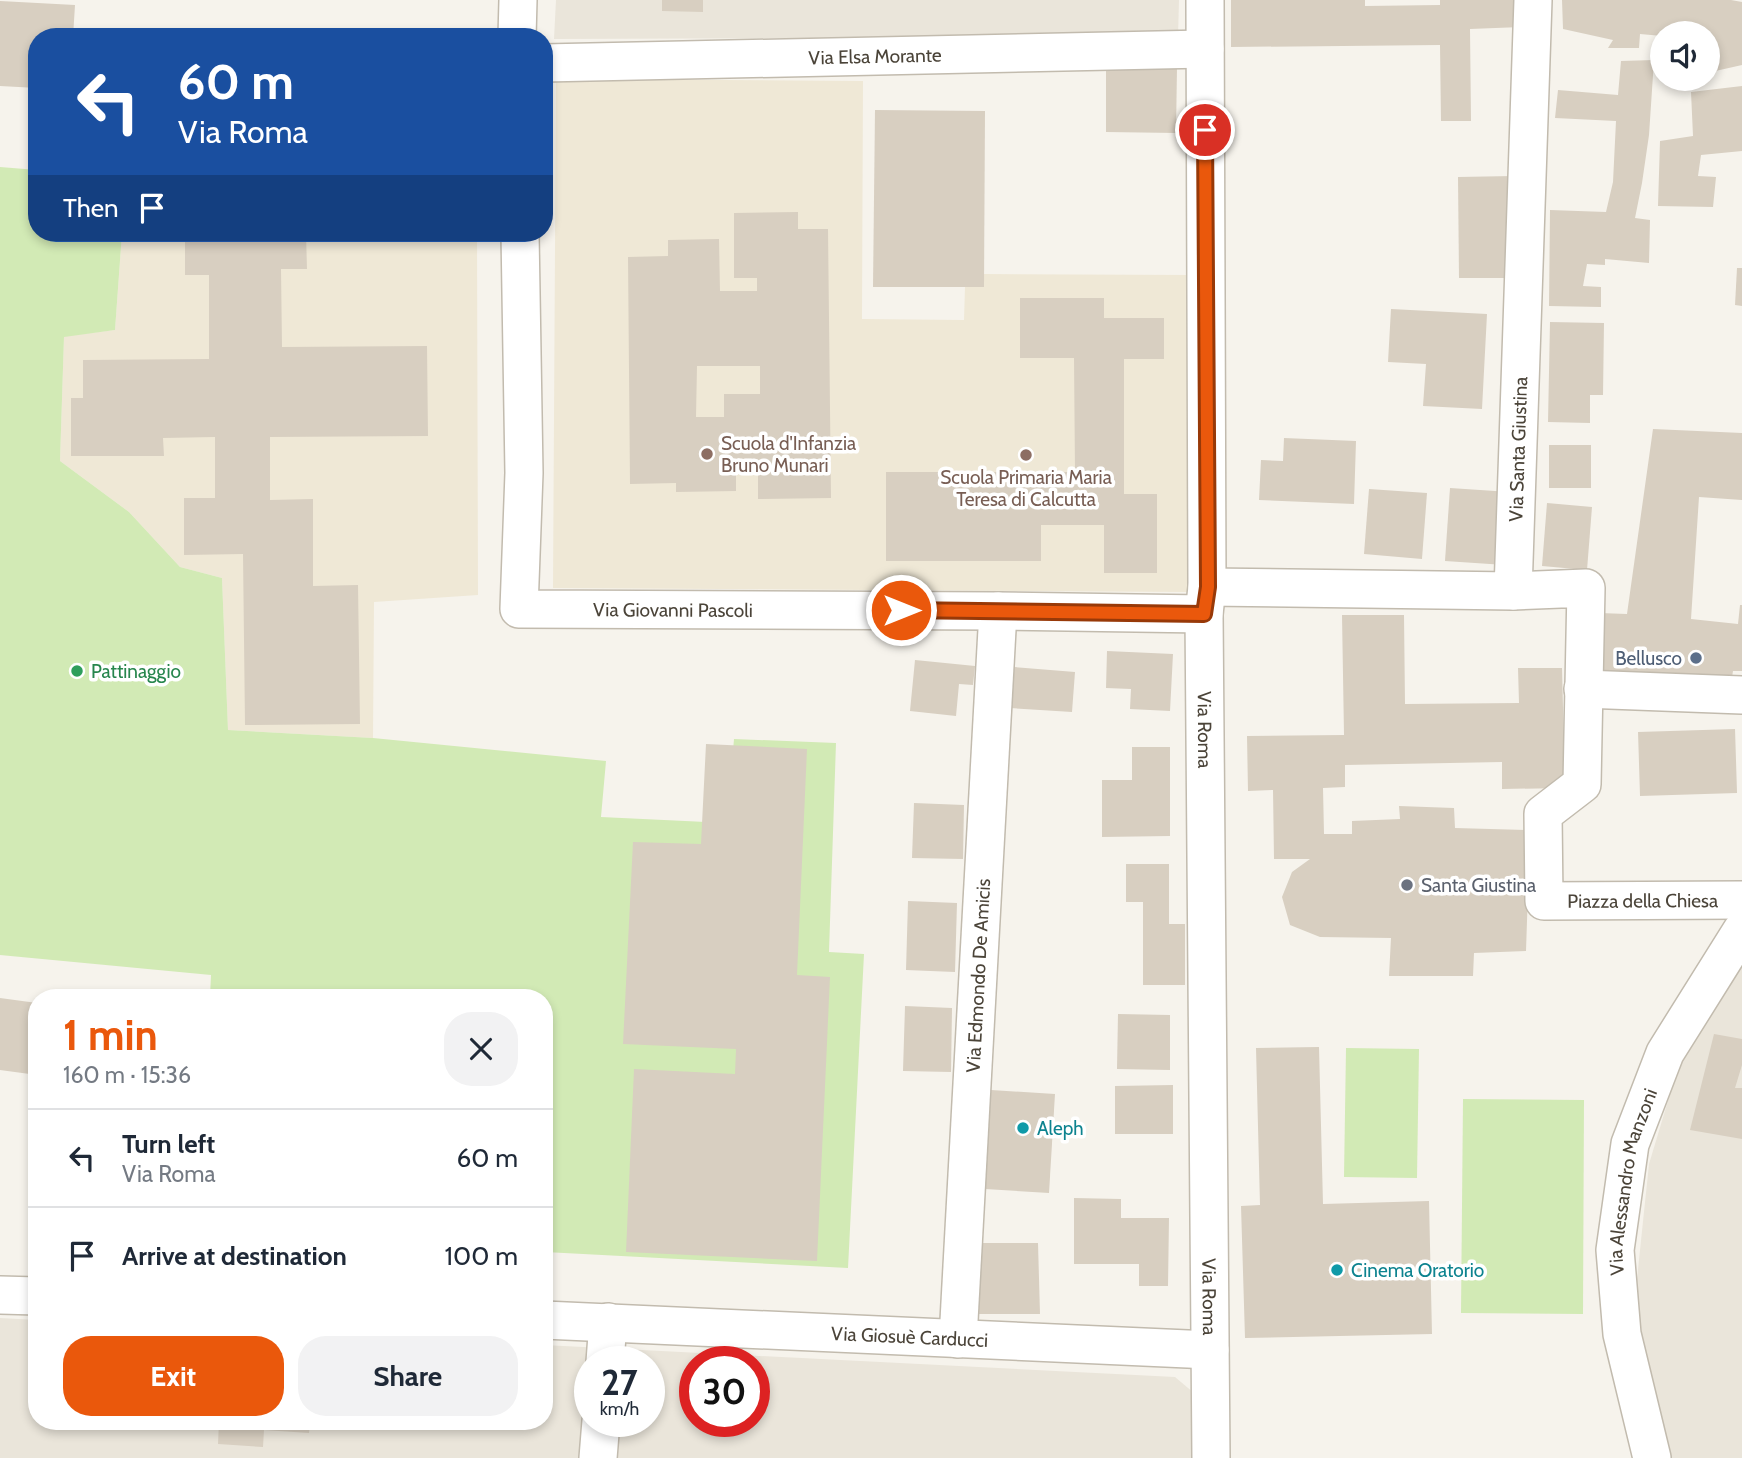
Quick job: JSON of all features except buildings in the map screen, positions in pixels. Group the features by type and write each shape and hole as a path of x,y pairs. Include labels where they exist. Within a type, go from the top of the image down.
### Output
{"street":[{"path":"517,28 518,0"},
{"name":"Via Roma","path":"1205,0 1211,1458"},
{"name":"Via Santa Giustina","path":"1513,591 1533,0"},
{"name":"Via Elsa Morante","path":"553,63 1205,49"},
{"name":"Via Giovanni Pascoli","path":"520,242 524,472 519,609 998,611 1206,601"},
{"path":"1206,601 1586,588 1583,689 1742,695"},
{"name":"Via Edmondo De Amicis","path":"958,1339 998,611"},
{"name":"Piazza della Chiesa","path":"1583,689 1582,784 1543,814 1544,901 1742,900"},
{"name":"Via Alessandro Manzoni","path":"1652,1458 1622,1334 1615,1250 1630,1144 1665,1053 1742,930"},
{"path":"0,1295 28,1296"},
{"name":"Via Giosuè Carducci","path":"553,1320 1210,1350"},
{"path":"606,1346 608,1322"},
{"path":"598,1458 600,1437"}],"shaded area":[{"path":"556,0 1179,0 1178,37 554,39"},
{"name":"Scuola d'Infanzia Bruno Munari","path":"556,79 863,81 862,319 964,320 965,287 984,287 984,274 1192,275 1190,592 553,588"},
{"path":"121,242 477,242 478,595 374,602 373,738 228,730 222,578 180,567 129,512 60,461 64,336 115,330"},
{"path":"1742,950 1742,1458 1665,1458 1641,1348 1637,1279 1649,1164 1680,1061"},
{"path":"0,1318 28,1320 28,1430 553,1430 553,1345 574,1347 574,1437 665,1437 665,1351 679,1352 679,1437 770,1437 770,1356 1175,1377 1194,1393 1193,1458 0,1458"}],"green space":[{"path":"0,167 28,169 28,242 121,242 115,330 64,337 60,461 129,512 180,567 222,578 228,730 373,738 606,761 601,817 727,823 734,739 836,743 829,952 864,954 848,1268 553,1252 553,989 210,989 211,975 0,955"},
{"path":"1346,1048 1419,1049 1417,1178 1344,1177"},
{"path":"1463,1099 1584,1100 1583,1314 1461,1313"}],"place":[{"name":"Scuola d'Infanzia Bruno Munari","path":"707,454"},
{"name":"Scuola Primaria Maria Teresa di Calcutta","path":"1026,455"},
{"name":"Bellusco","path":"1696,658"},
{"name":"Pattinaggio","path":"77,671"},
{"name":"Santa Giustina","path":"1407,885"},
{"name":"Aleph","path":"1023,1128"},
{"name":"Cinema Oratorio","path":"1337,1270"}],"route":[{"path":"901,610 1204,614 1208,587 1205,130"}]}
